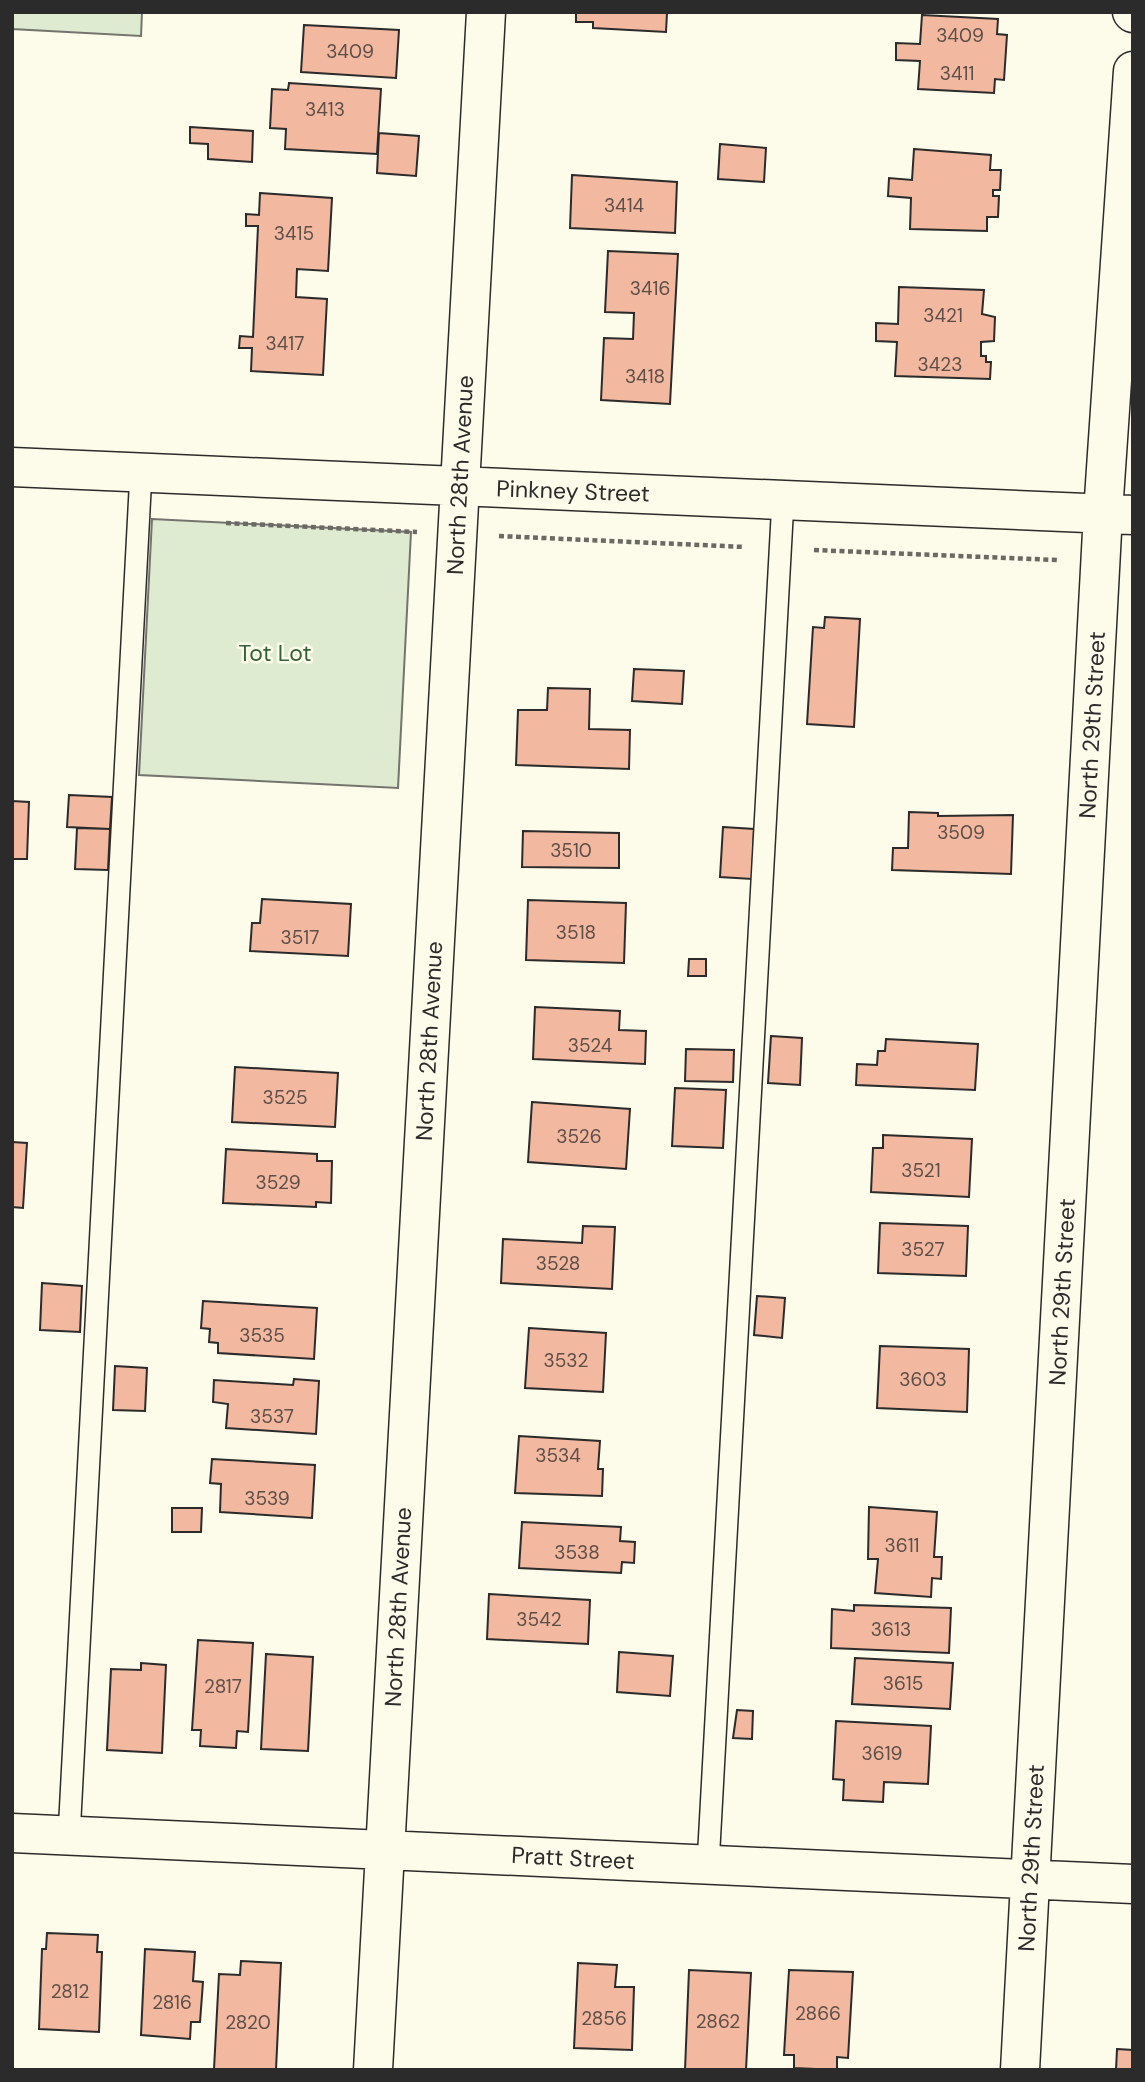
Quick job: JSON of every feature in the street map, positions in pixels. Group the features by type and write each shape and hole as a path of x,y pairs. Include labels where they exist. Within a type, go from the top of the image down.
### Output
{"street":[{"name":"North 28th Avenue","path":"373,2070 486,12"},
{"name":"North 29th Street","path":"1020,2070 1100,562 1118,514 1133,71"},
{"name":"Pinkney Street","path":"12,467 1118,514"},
{"name":"Pratt Street","path":"12,1833 1133,1884"}],"lane":[{"path":"69,1836 141,472"},
{"path":"708,1865 783,500"}],"path":[{"path":"220,522 1100,562"}],"green space":[{"path":"12,12 142,12 141,36 12,29"},
{"name":"Tot Lot","path":"152,519 411,532 398,788 139,775"}],"building":[{"path":"576,12 681,12 667,13 666,32 593,28 593,22 576,22"},
{"path":"922,15 998,19 997,34 1007,35 1004,80 995,79 994,93 918,89 920,61 896,60 896,43 920,44"},
{"path":"304,25 399,30 396,78 301,72"},
{"path":"289,83 381,89 377,154 285,149 286,129 270,128 272,89 288,90"},
{"path":"190,127 253,131 252,162 208,159 208,144 190,143"},
{"path":"379,133 419,136 416,176 377,173"},
{"path":"720,144 766,148 764,182 718,179"},
{"path":"914,149 991,155 990,170 1001,170 1000,190 993,190 993,196 999,196 998,217 987,217 987,231 910,229 911,198 888,196 889,178 912,180"},
{"path":"572,175 677,182 675,233 570,228"},
{"path":"260,193 332,198 328,271 297,269 296,297 327,299 323,375 251,371 252,348 239,348 240,336 253,337 258,226 246,226 246,214 259,215"},
{"path":"608,251 678,254 670,404 601,400 604,338 633,339 634,313 605,312"},
{"path":"899,287 984,290 982,314 995,317 994,341 981,342 981,356 986,356 986,362 991,362 990,379 895,376 897,342 876,341 876,323 898,324"},
{"path":"825,617 860,619 854,727 807,724 813,627 824,628"},
{"path":"634,669 684,671 682,704 632,701"},
{"path":"548,688 590,689 589,729 630,730 629,769 516,765 518,710 547,710"},
{"path":"69,795 112,797 110,829 67,827"},
{"path":"12,801 29,802 27,859 12,859"},
{"path":"909,812 938,813 938,816 1013,815 1011,874 892,870 893,848 908,848"},
{"path":"723,827 754,829 752,879 720,877"},
{"path":"77,828 110,829 108,870 75,869"},
{"path":"523,831 619,833 619,868 522,867"},
{"path":"262,899 351,904 348,956 250,951 252,923 260,923"},
{"path":"528,900 626,903 624,963 526,960"},
{"path":"689,959 706,959 706,976 688,976"},
{"path":"535,1007 620,1011 619,1030 646,1031 645,1064 533,1059"},
{"path":"771,1036 802,1038 800,1085 768,1083"},
{"path":"886,1039 978,1044 975,1090 856,1085 857,1064 877,1065 878,1051 885,1051"},
{"path":"686,1049 734,1050 733,1082 685,1081"},
{"path":"235,1067 338,1073 335,1127 232,1122"},
{"path":"675,1088 726,1090 723,1148 672,1146"},
{"path":"532,1102 630,1109 626,1169 528,1162"},
{"path":"883,1135 972,1139 969,1197 871,1192 873,1148 883,1148"},
{"path":"12,1142 27,1143 23,1208 12,1207"},
{"path":"226,1149 317,1154 317,1161 332,1161 331,1203 316,1202 316,1207 223,1203"},
{"path":"880,1223 968,1226 966,1276 878,1273"},
{"path":"583,1226 615,1227 612,1289 501,1283 503,1239 582,1243"},
{"path":"42,1283 82,1286 80,1332 40,1330"},
{"path":"757,1296 785,1298 782,1338 754,1335"},
{"path":"203,1301 317,1308 314,1359 218,1353 218,1343 209,1342 210,1329 201,1328"},
{"path":"529,1328 606,1333 603,1392 525,1388"},
{"path":"880,1346 969,1349 967,1412 877,1408"},
{"path":"115,1366 147,1368 145,1411 113,1410"},
{"path":"294,1379 319,1381 316,1434 226,1428 228,1404 213,1402 214,1380 293,1385"},
{"path":"519,1436 600,1441 598,1469 603,1469 602,1496 515,1493"},
{"path":"212,1459 315,1465 312,1518 220,1512 221,1484 210,1483"},
{"path":"869,1507 937,1512 934,1557 942,1557 941,1579 932,1578 931,1597 875,1593 878,1559 868,1559"},
{"path":"172,1508 202,1508 201,1532 172,1532"},
{"path":"522,1522 621,1527 620,1541 635,1542 634,1563 622,1562 621,1573 519,1568"},
{"path":"489,1594 590,1600 588,1644 487,1639"},
{"path":"854,1605 951,1608 949,1653 831,1648 832,1609 854,1611"},
{"path":"198,1640 253,1643 248,1732 237,1731 236,1748 200,1746 201,1730 192,1730"},
{"path":"619,1652 673,1656 670,1696 617,1692"},
{"path":"266,1654 313,1657 308,1751 261,1749"},
{"path":"855,1658 953,1663 950,1709 852,1704"},
{"path":"141,1663 166,1665 162,1753 107,1750 111,1669 141,1670"},
{"path":"737,1710 753,1711 752,1739 733,1738"},
{"path":"836,1721 931,1726 928,1784 884,1782 883,1802 843,1800 844,1780 833,1779"},
{"path":"47,1933 98,1935 97,1952 102,1952 99,2032 39,2029 42,1949 46,1949"},
{"path":"145,1949 195,1952 193,1981 203,1982 200,2022 191,2022 190,2039 141,2035"},
{"path":"241,1961 281,1963 276,2070 214,2069 219,1974 240,1975"},
{"path":"578,1963 617,1965 615,1987 634,1987 632,2050 574,2048"},
{"path":"689,1970 751,1973 746,2070 685,2070"},
{"path":"789,1970 853,1972 848,2058 837,2057 837,2070 794,2068 794,2055 784,2055"},
{"path":"1117,2049 1133,2050 1133,2070 1116,2070"}]}
